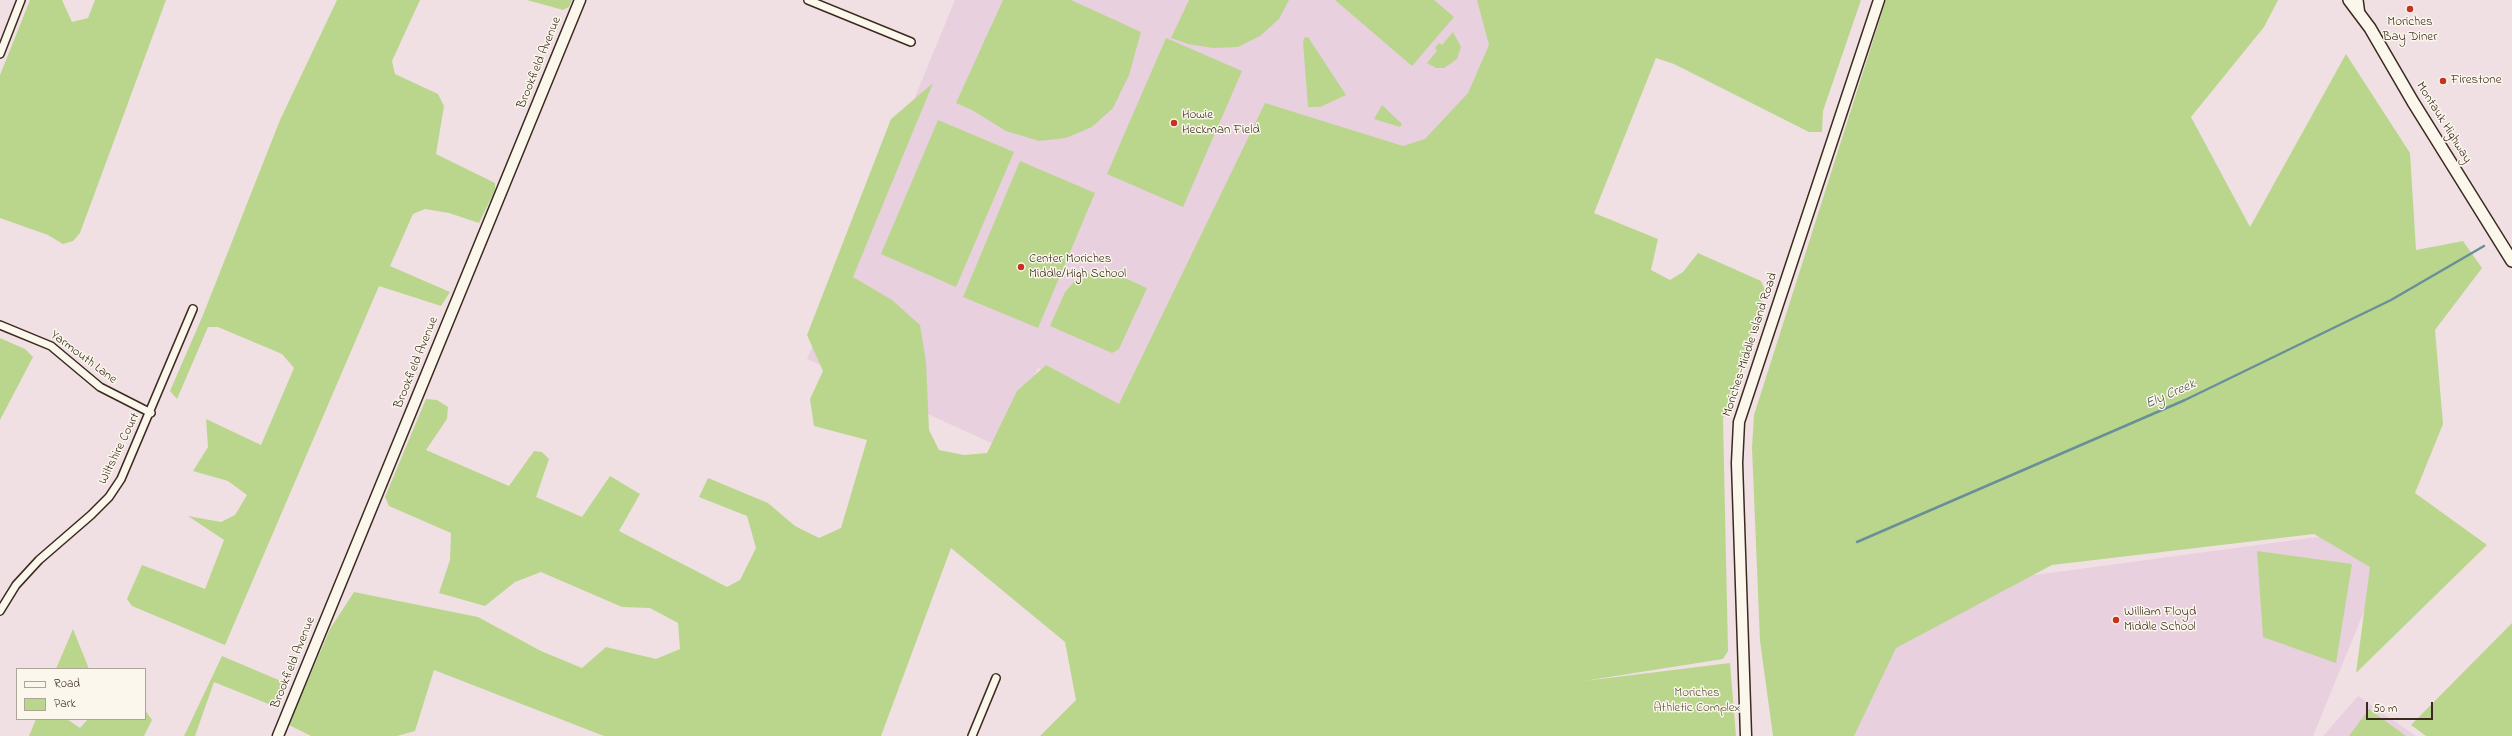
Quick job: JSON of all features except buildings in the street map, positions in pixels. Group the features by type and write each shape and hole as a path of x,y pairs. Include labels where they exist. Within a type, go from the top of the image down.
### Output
{"main road":[{"name":"Brookfield Avenue","path":"278,736 580,0"},
{"name":"Moriches-Middle Island Road","path":"1746,736 1737,450 1739,422 1879,0"},
{"name":"Montauk Highway","path":"2349,0 2360,15 2512,261"}],"street":[{"path":"0,54 22,0"},
{"path":"808,0 911,42"},
{"path":"2358,0 2360,15"},
{"name":"Wiltshire Court","path":"0,610 16,586 39,560 109,497 133,455 194,309"},
{"name":"Yarmouth Lane","path":"0,325 51,346 100,387 150,414"},
{"path":"972,736 996,678"}],"shaded area":[{"name":"Center Moriches Middle/High School","path":"955,0 1514,0 1438,174 1130,410 1038,368 1000,447 807,359"},
{"name":"William Floyd Middle School","path":"2399,526 2313,736 1775,736 1975,583"},
{"path":"2358,696 2416,736 2323,736"}],"green space":[{"path":"30,0 62,0 72,22 88,18 95,0 166,0 80,233 73,241 63,244 48,235 0,218 0,75"},
{"path":"337,0 420,0 392,61 395,74 438,94 444,106 436,154 495,183 495,190 479,223 449,213 425,209 413,214 390,266 450,292 441,306 379,286 225,645 132,606 127,599 142,565 205,589 224,540 188,516 221,522 235,515 247,495 228,481 193,471 208,447 206,419 261,445 294,368 282,354 218,327 208,327 177,399 170,391 203,315 280,120"},
{"path":"527,0 572,0 569,7 563,10"},
{"path":"1003,0 1071,0 1141,32 1129,75 1113,108 1092,127 1066,138 1039,141 1006,131 972,110 956,103"},
{"path":"1189,0 1289,0 1279,19 1260,36 1238,47 1213,48 1188,44 1171,38"},
{"path":"1335,0 1434,0 1454,17 1412,66"},
{"name":"Moriches Athletic Complex","path":"1477,0 1861,0 1823,111 1822,132 1809,132 1674,64 1656,58 1594,213 1658,239 1651,270 1670,280 1683,272 1698,253 1761,281 1765,290 1723,419 1728,651 1723,659 1584,681 1730,663 1736,736 1040,736 1076,700 1065,642 951,548 881,736 604,736 434,670 415,731 397,736 311,736 289,725 330,629 354,592 478,617 541,651 582,668 606,647 656,659 680,649 678,623 650,608 622,607 541,572 515,582 485,606 439,593 450,560 451,533 389,506 385,497 426,399 437,400 448,407 447,419 426,450 509,486 534,451 542,452 549,459 536,497 582,517 610,476 640,494 619,531 727,587 740,580 756,548 747,516 699,497 708,478 768,503 795,526 819,538 841,528 867,440 814,426 810,399 823,371 807,335 891,119 933,83 853,277 892,300 920,325 926,362 929,430 939,450 964,455 987,453 1017,391 1046,365 1119,404 1265,103 1403,146 1425,139 1468,93 1489,45"},
{"path":"1886,0 2278,0 2264,27 2191,117 2250,227 2346,54 2410,153 2416,250 2463,241 2482,268 2435,330 2443,424 2415,493 2487,545 2356,673 2370,567 2314,534 2052,565 1896,648 1854,736 1773,736 1760,641 1752,448 1754,415"},
{"path":"1453,32 1461,47 1457,59 1444,68 1436,68 1427,63 1437,51 1435,48 1439,43 1442,45"},
{"path":"1308,37 1346,95 1320,107 1308,107 1303,42 1304,38"},
{"name":"Howie Heckman Field","path":"1166,38 1242,71 1183,207 1107,174"},
{"path":"1382,105 1402,124 1400,127 1374,119"},
{"path":"938,120 1014,152 956,287 881,254"},
{"path":"1020,161 1095,193 1038,328 963,297"},
{"path":"1099,272 1118,275 1147,288 1119,349 1112,353 1050,326 1065,292 1080,275"},
{"path":"0,338 25,349 33,357 0,420"},
{"path":"2257,551 2352,564 2336,663 2263,637"},
{"path":"2512,623 2512,736 2426,736 2411,725"},
{"path":"73,629 89,668 56,668"},
{"path":"222,656 288,684 280,702 271,705 214,682 195,736 184,736"},
{"path":"2369,709 2406,736 2349,736"},
{"path":"146,711 152,720 144,736 29,736 36,720 68,720 80,728 87,720 146,720"}],"waterway":[{"name":"Ely Creek","path":"1857,542 2185,400 2391,300 2484,246"}],"place":[{"name":"Moriches Bay Diner","path":"2410,9"},
{"name":"Firestone","path":"2443,81"},
{"name":"Howie Heckman Field","path":"1174,123"},
{"name":"Center Moriches Middle/High School","path":"1021,267"},
{"name":"William Floyd Middle School","path":"2116,620"}]}
